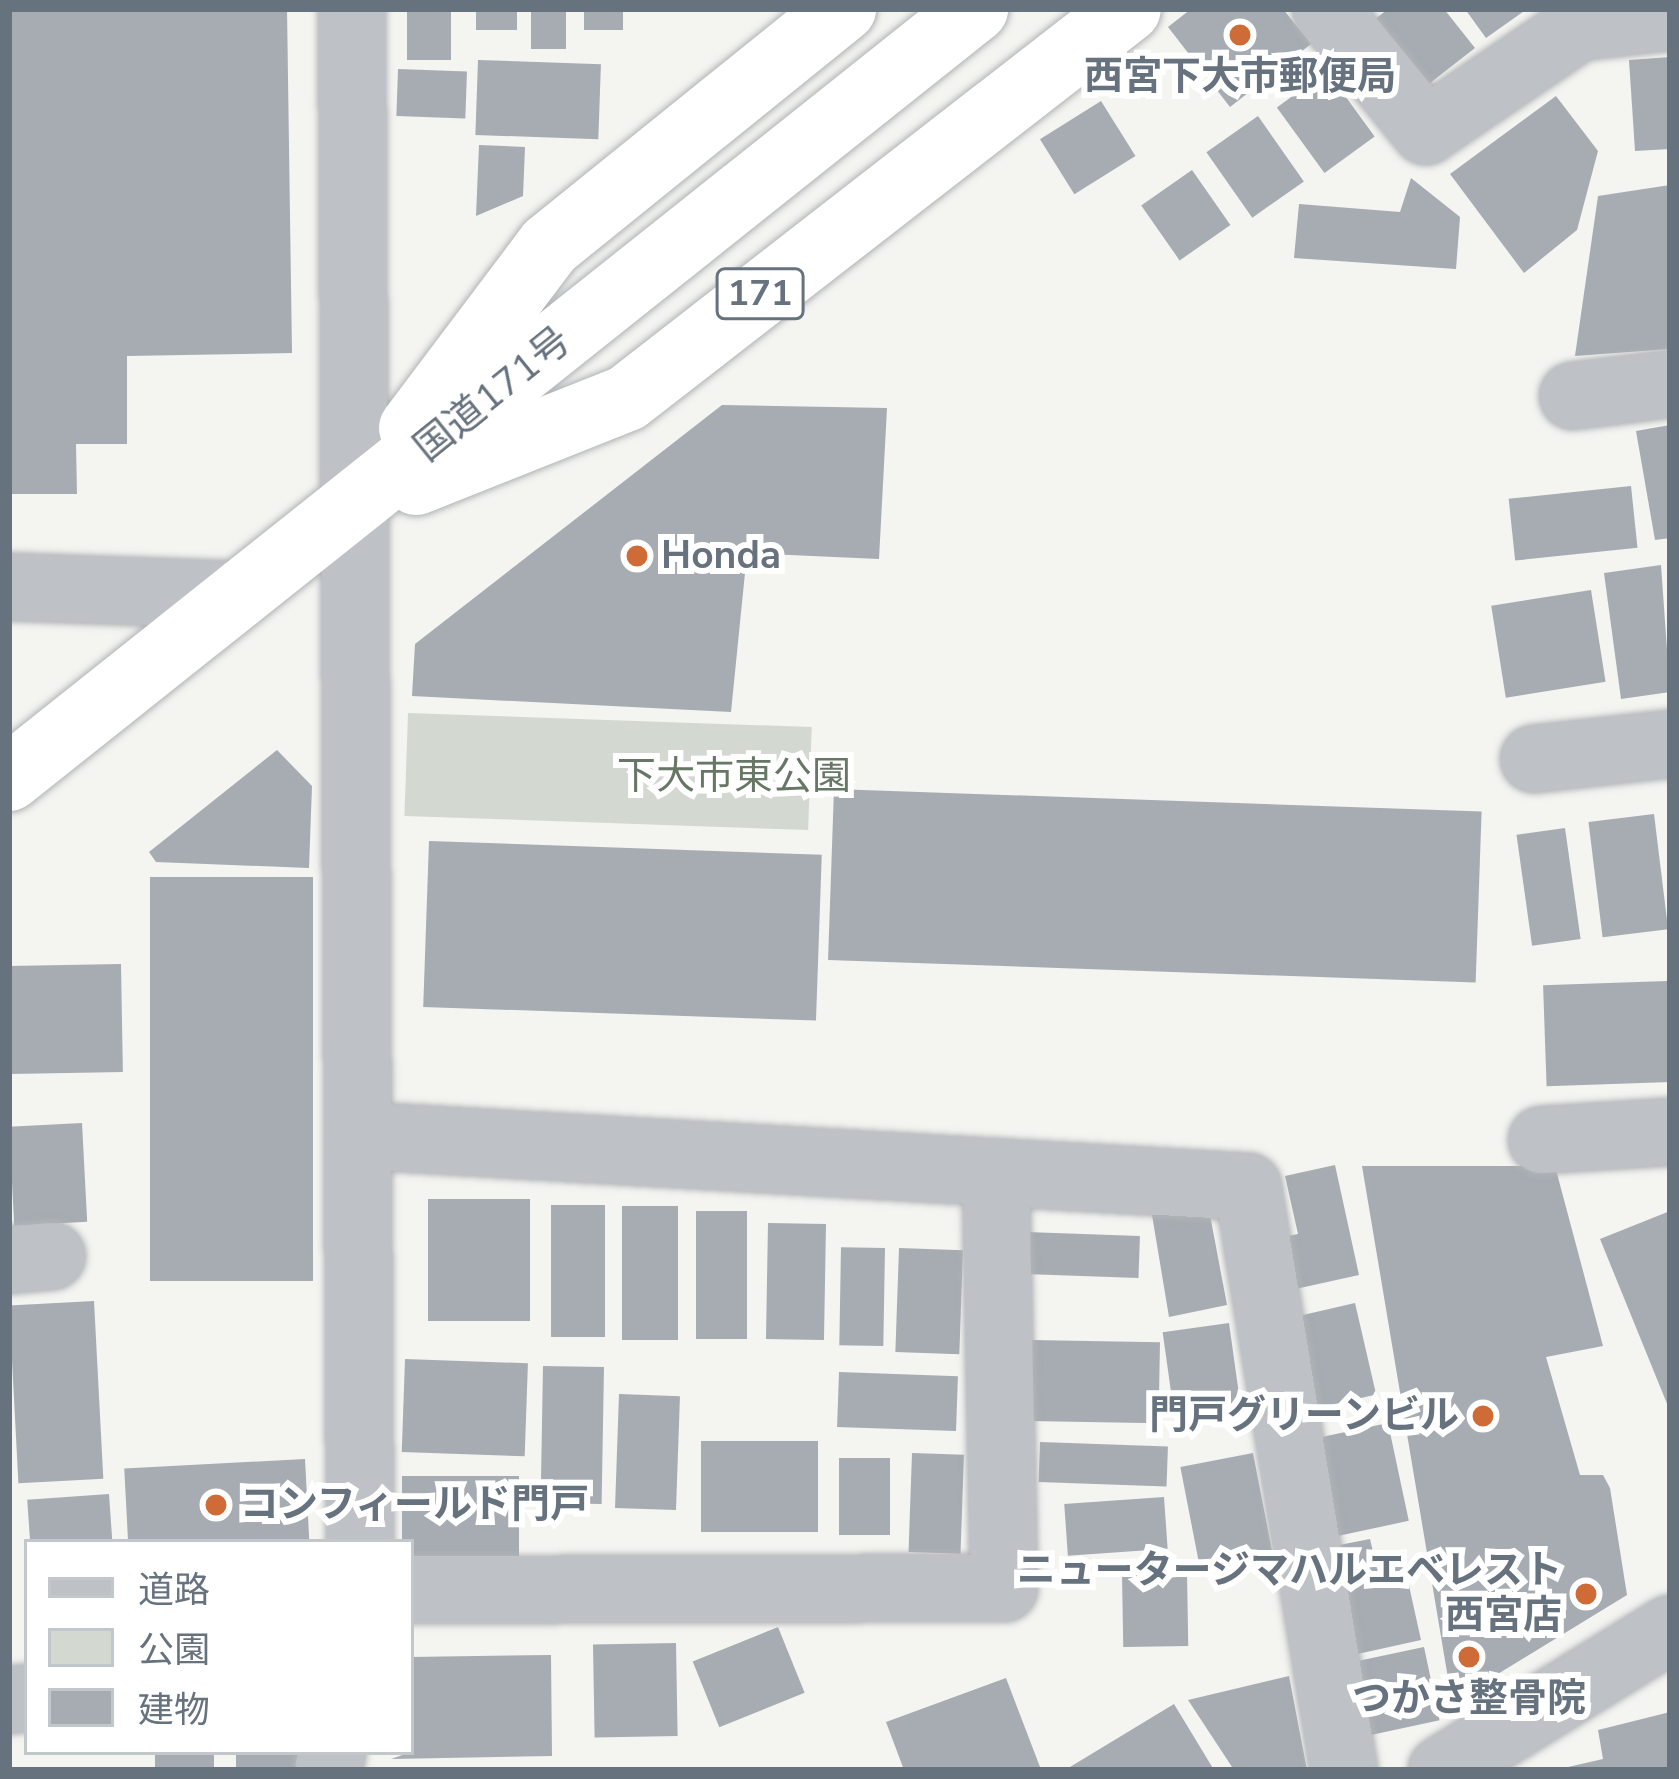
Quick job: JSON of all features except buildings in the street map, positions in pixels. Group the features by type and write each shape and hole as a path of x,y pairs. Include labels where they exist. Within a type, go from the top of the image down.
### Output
{"highway":[{"name":"171","path":"352,508 549,246 843,9"},
{"name":"国道171号","path":"9,778 975,9"},
{"name":"171","path":"352,508 627,398 1128,9"}],"street":[{"path":"352,9 352,508 366,1136 360,1539"},
{"path":"1326,9 1426,131 1579,27 1670,16"},
{"path":"1573,396 1670,384"},
{"path":"9,587 236,595"},
{"path":"1534,759 1670,744"},
{"path":"1542,1139 1670,1132"},
{"path":"366,1136 1248,1187 1344,1770"},
{"path":"414,1590 1004,1588 996,1172"},
{"path":"1442,1770 1670,1629"}],"green space":[{"name":"下大市東公園","path":"408,713 812,727 808,830 404,816"}],"place":[{"name":"西宮下大市郵便局","path":"1240,35"},
{"name":"Honda","path":"637,556"},
{"name":"門戸グリーンビル","path":"1483,1416"},
{"name":"コンフィールド門戸","path":"216,1505"},
{"name":"ニュータージマハルエベレスト 西宮店","path":"1586,1594"},
{"name":"つかさ整骨院","path":"1469,1657"}]}
